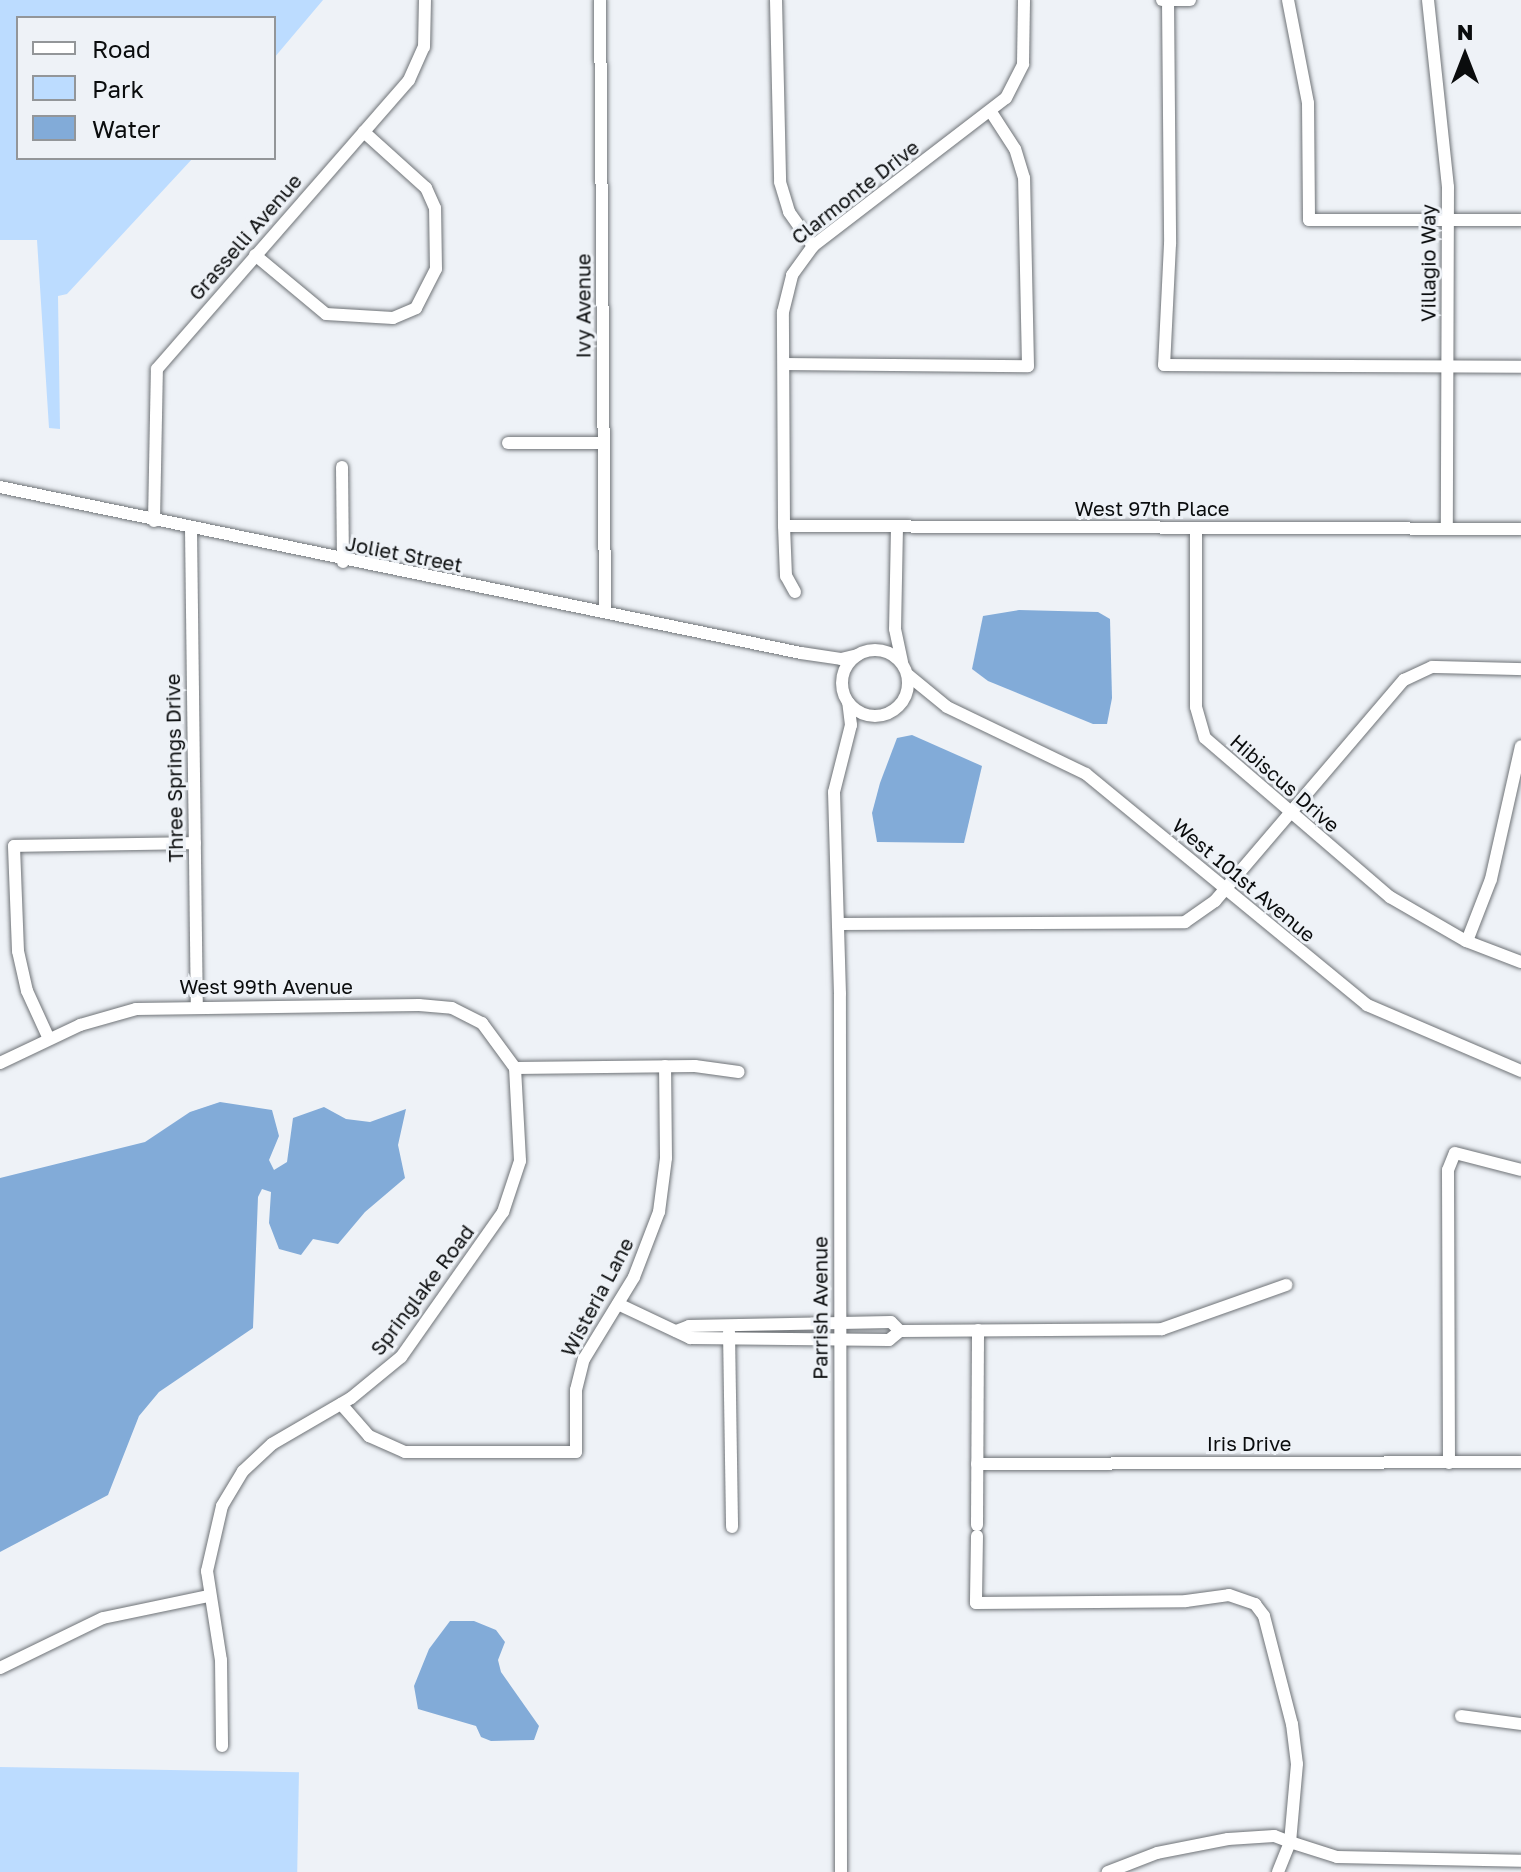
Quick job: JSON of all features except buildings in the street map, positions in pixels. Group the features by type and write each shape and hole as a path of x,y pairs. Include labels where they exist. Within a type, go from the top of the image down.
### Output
{"street":[{"name":"Grasselli Avenue","path":"154,521 157,369 364,132 421,61 425,0"},
{"name":"Ivy Avenue","path":"600,0 605,612"},
{"path":"776,0 780,182 789,212 813,246"},
{"name":"Clarmonte Drive","path":"795,592 786,576 784,364 785,294 796,265 813,246 991,112 1011,91 1023,64 1024,0"},
{"path":"1162,0 1190,0"},
{"path":"1168,0 1170,244 1164,365 1521,367"},
{"path":"1288,0 1308,103 1309,220 1521,220"},
{"name":"Villagio Way","path":"1428,0 1444,113 1448,220 1447,528"},
{"path":"784,364 1028,366 1024,178 1015,149 991,112"},
{"path":"255,255 326,314 393,318 416,308 436,269 435,208 426,188 364,132"},
{"path":"508,443 604,443"},
{"path":"342,467 343,562"},
{"name":"Joliet Street","path":"0,487 343,562 801,653 841,659 863,653"},
{"name":"West 97th Place","path":"784,526 1521,529"},
{"path":"845,746 862,725 896,710 908,691 895,620 897,527"},
{"name":"Hibiscus Drive","path":"1196,528 1199,723 1216,750 1390,897 1467,941 1521,962"},
{"name":"Three Springs Drive","path":"191,529 197,1006"},
{"path":"842,687 844,671 863,653 886,639 895,620"},
{"name":"Joliet Street","path":"801,653 831,668 842,687"},
{"path":"863,653 890,653 905,670"},
{"path":"839,924 1172,925 1202,913 1410,676 1432,667 1518,668"},
{"name":"West 101st Avenue","path":"905,670 947,707"},
{"name":"Parrish Avenue","path":"841,1872 839,924 834,792 851,719 842,687"},
{"name":"West 101st Avenue","path":"896,710 918,701 947,707 1076,767 1336,984 1375,1010 1521,1071"},
{"path":"848,702 865,715 881,716"},
{"path":"1467,941 1491,879 1521,746"},
{"path":"49,1039 20,961 14,846 195,843"},
{"name":"West 99th Avenue","path":"0,1063 49,1039 124,1011 197,1006 452,1008 491,1031 515,1068"},
{"path":"515,1068 665,1066 739,1072"},
{"name":"Wisteria Lane","path":"341,1404 369,1436 405,1452 576,1452 578,1376 590,1344 618,1304 646,1252 661,1201 665,1066"},
{"name":"Springlake Road","path":"222,1746 221,1660 208,1596 210,1543 235,1482 272,1444 341,1404 401,1357 509,1202 520,1161 515,1068"},
{"path":"1449,1463 1448,1170 1455,1153 1521,1170"},
{"path":"618,1304 676,1331 841,1331 889,1340 900,1331 1162,1329 1286,1285"},
{"path":"978,1330 976,1603 1186,1601 1229,1595 1255,1604 1274,1647 1292,1724 1297,1764 1290,1842 1278,1872"},
{"path":"729,1331 732,1527"},
{"name":"Iris Drive","path":"977,1464 1521,1462"},
{"path":"0,1668 103,1618 208,1596"},
{"path":"1461,1716 1521,1724"},
{"path":"1108,1872 1157,1853 1228,1839 1274,1836 1337,1857 1521,1861"}],"green space":[{"path":"0,0 323,0 276,56 276,16 16,16 16,160 191,160 67,294 58,296 60,429 49,428 37,240 0,240"},
{"path":"0,1767 299,1772 297,1872 0,1872"}],"water":[{"path":"1019,610 1098,612 1110,619 1112,698 1107,724 1093,724 988,681 972,669 983,616"},
{"path":"912,735 982,766 964,843 877,842 872,813 880,783 897,738"},
{"path":"220,1102 272,1110 279,1136 269,1160 274,1170 287,1162 293,1118 324,1107 346,1119 370,1122 406,1109 398,1145 405,1178 365,1212 338,1244 313,1239 301,1255 279,1249 269,1223 271,1192 262,1189 258,1197 253,1328 159,1392 139,1416 108,1495 0,1552 0,1178 145,1142 190,1112"},
{"path":"450,1621 474,1621 496,1630 505,1642 498,1660 501,1672 539,1726 534,1740 491,1741 481,1737 476,1726 418,1709 414,1686 429,1649"}]}
